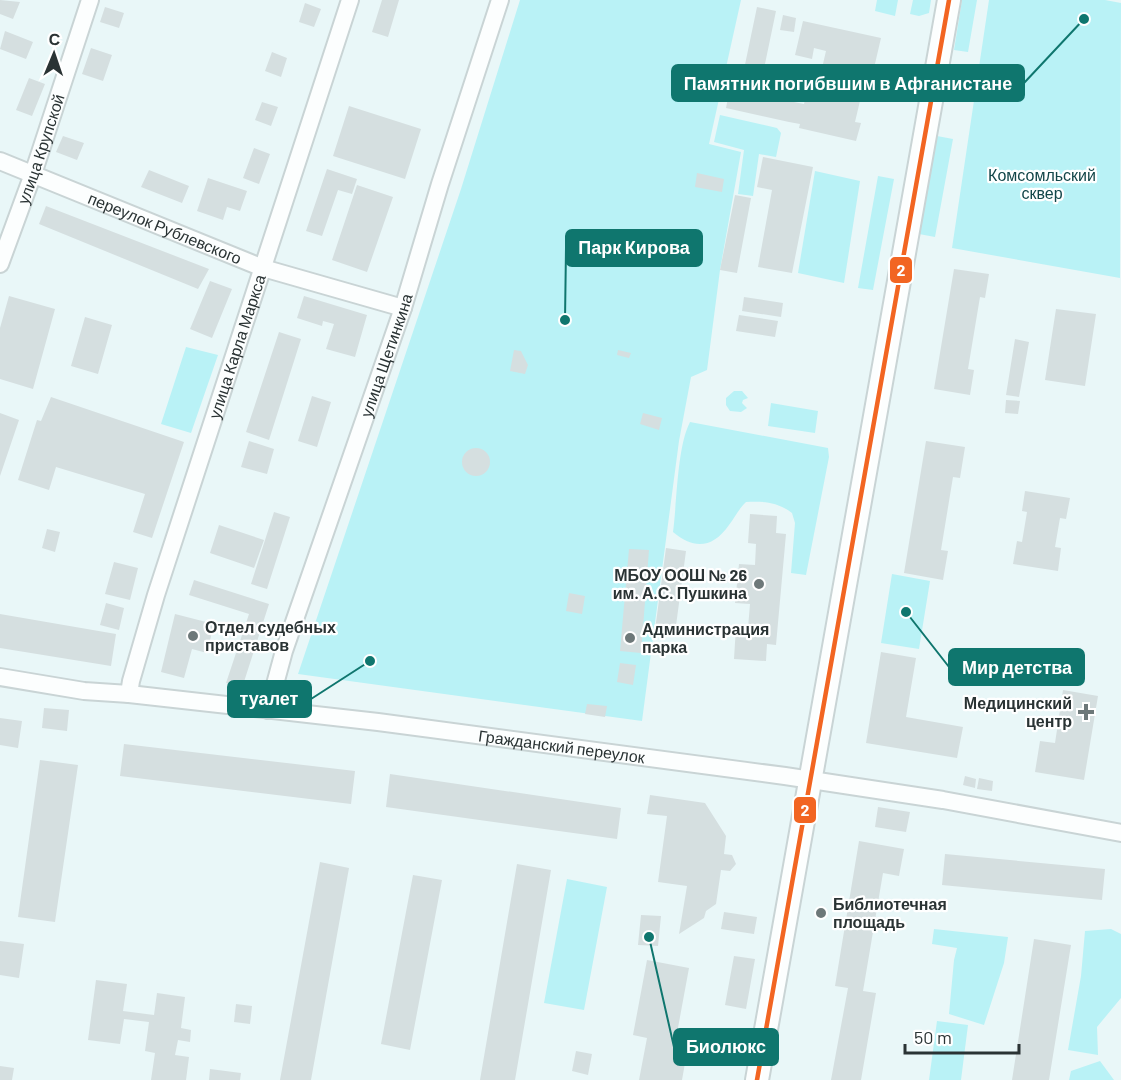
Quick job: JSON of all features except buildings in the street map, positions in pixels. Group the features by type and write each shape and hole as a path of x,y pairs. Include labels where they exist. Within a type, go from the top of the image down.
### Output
{"main road":[{"path":"758,1080 949,0"}],"street":[{"name":"улица Крупской","path":"0,264 33,174 90,0"},
{"name":"улица Карла Маркса","path":"129,694 156,595 350,0"},
{"name":"улица Щетинкина","path":"268,710 284,651 403,308 440,184 500,0"},
{"name":"переулок Рублевского","path":"0,161 263,268 403,308"},
{"name":"Гражданский переулок","path":"0,677 84,690 378,722 811,780 954,802 1121,832"}],"green space":[{"path":"520,0 741,0 709,144 741,152 720,270 707,370 691,377 679,441 642,721 298,674 461,189"},
{"path":"877,0 898,0 895,16 875,11"},
{"path":"913,0 931,0 929,13 919,16 910,14"},
{"path":"962,0 977,0 968,52 954,50"},
{"name":"Комсомльский сквер","path":"989,0 1105,0 1121,3 1120,278 952,248"},
{"path":"720,115 777,128 781,133 776,157 759,154 753,196 738,194 744,150 714,142"},
{"path":"937,136 953,139 935,237 919,234"},
{"path":"815,171 860,181 844,283 798,273"},
{"path":"878,176 894,179 873,290 858,288"},
{"path":"186,347 218,355 191,433 161,424"},
{"path":"734,391 742,391 748,398 742,403 747,408 741,412 730,411 726,405 726,398"},
{"path":"771,403 818,411 815,433 768,426"},
{"path":"690,422 828,448 829,457 806,575 791,573 795,523 792,513 776,504 746,502 723,533 703,544 688,542 673,532 682,446"},
{"path":"892,574 930,581 919,649 881,643"},
{"path":"567,879 607,887 584,1010 544,1003"},
{"path":"934,929 1008,937 1004,963 984,1025 949,1014 957,948 932,944"},
{"path":"1111,929 1121,934 1121,998 1097,1027 1098,1055 1068,1050 1081,976 1085,931"},
{"path":"937,1021 968,1025 961,1080 929,1080"},
{"path":"1100,1061 1114,1080 1069,1080 1071,1071"}],"transit line":[{"name":"2","path":"757,1080 949,0"}],"place":[{"name":"Памятник погибвшим в Афганистане","path":"1084,19"},
{"name":"Парк Кирова","path":"565,320"},
{"name":"МБОУ ООШ № 26 им. А.С. Пушкина","path":"759,584"},
{"name":"Мир детства","path":"906,612"},
{"name":"Отдел судебных приставов","path":"193,636"},
{"name":"Администрация парка","path":"630,638"},
{"name":"туалет","path":"370,661"},
{"name":"Медицинский центр","path":"1086,712"},
{"name":"Библиотечная площадь","path":"821,913"},
{"name":"Биолюкс","path":"649,937"}]}
